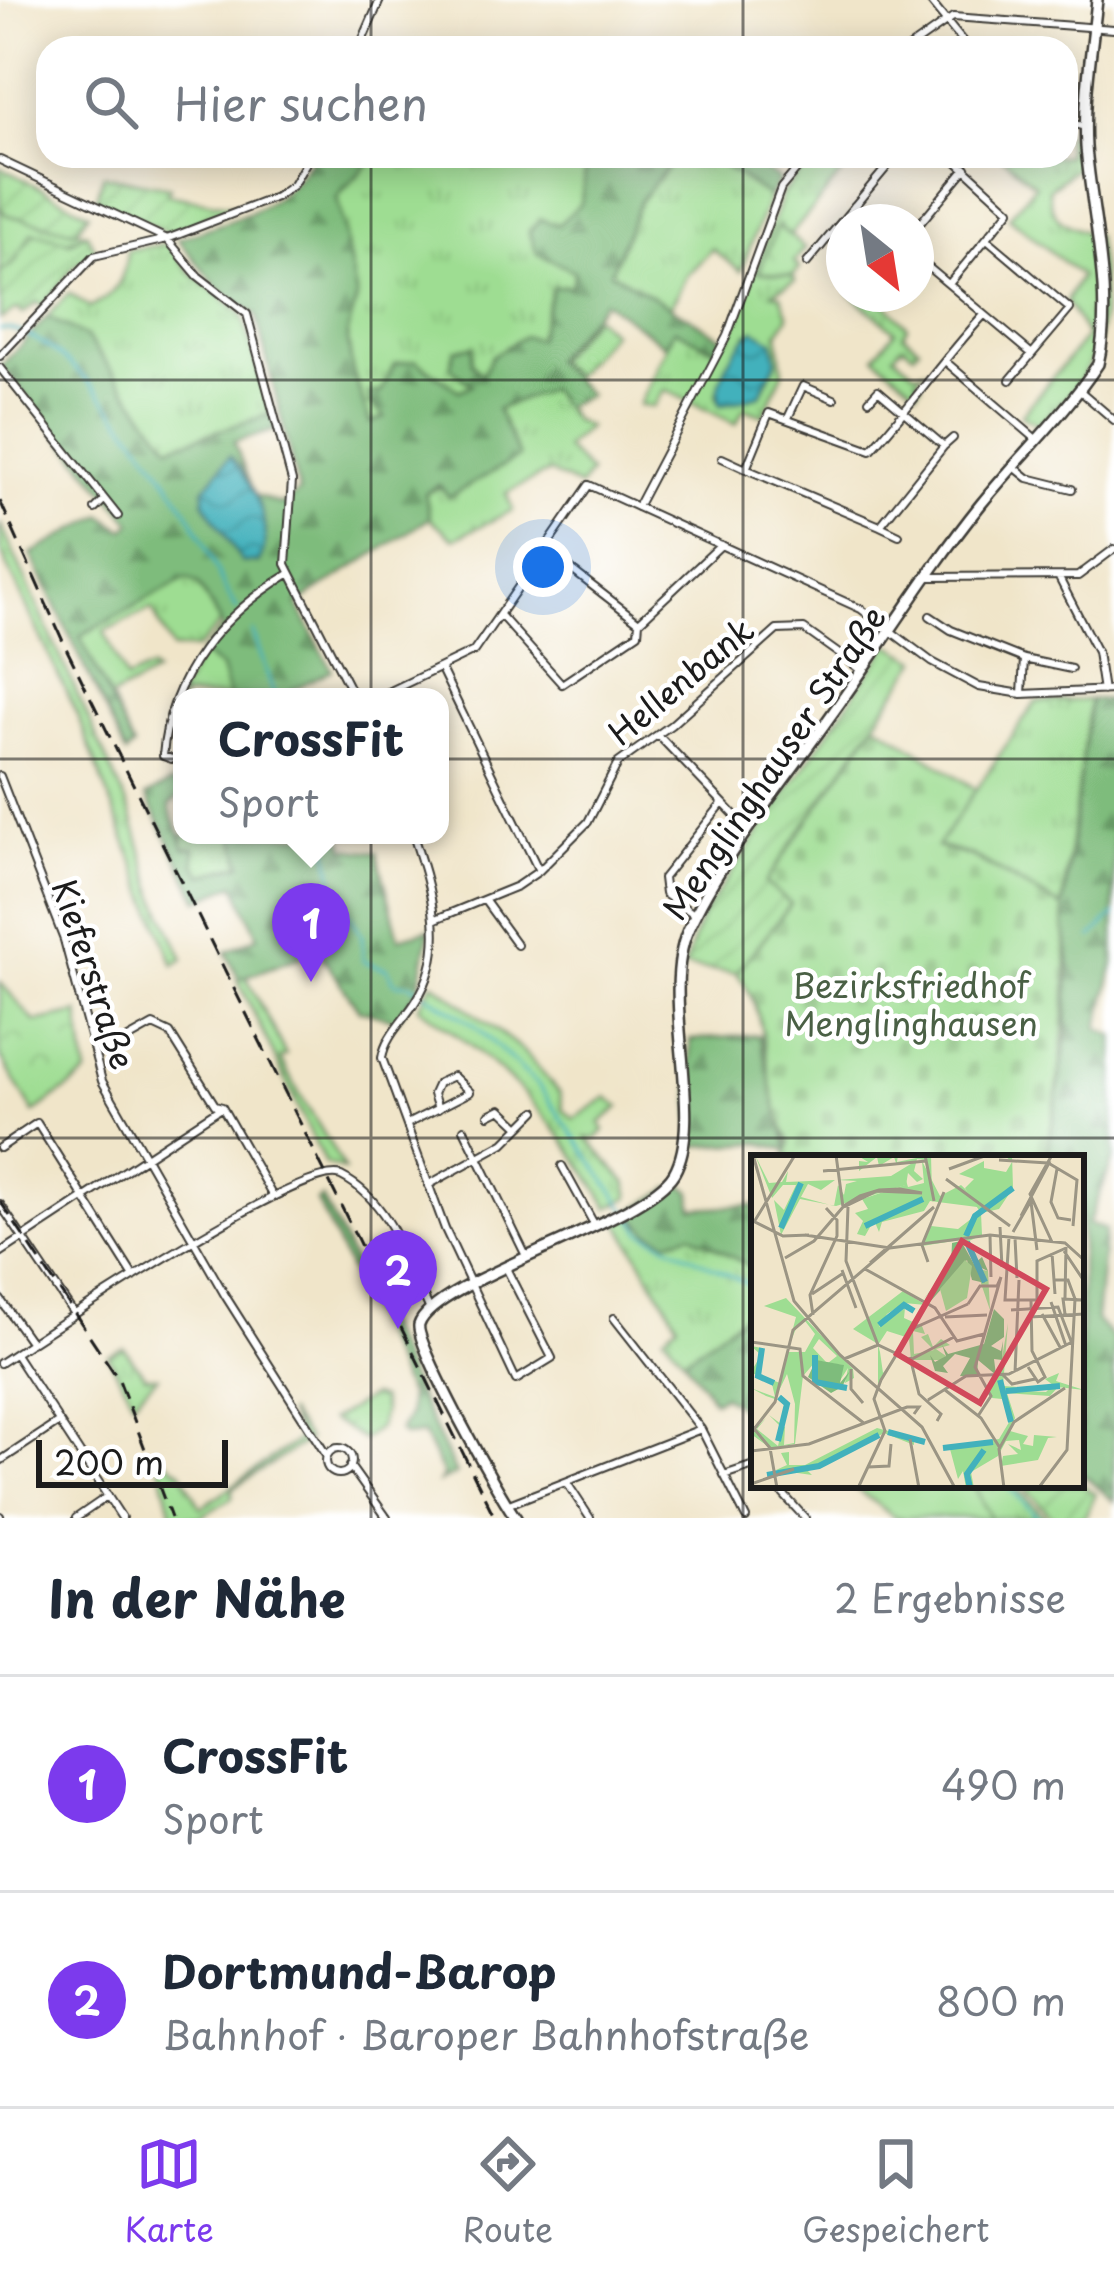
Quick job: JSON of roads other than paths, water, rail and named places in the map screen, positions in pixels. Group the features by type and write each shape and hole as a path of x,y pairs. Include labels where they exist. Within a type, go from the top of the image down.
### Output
{"street":[{"path":"364,36 380,0"},
{"path":"928,0 959,36"},
{"name":"Menglinghauser Straße","path":"430,1310 662,1187 681,1155 680,968 697,915 862,671 1013,466 1079,389 1109,341 1113,308 1086,127 1097,0"},
{"path":"925,36 946,20 1094,24 1114,29"},
{"path":"1078,125 1086,127"},
{"path":"0,160 167,239 253,326 292,482 284,556 349,688"},
{"path":"0,356 94,256 167,239 276,197 293,184 303,168"},
{"path":"637,507 728,336 782,188 798,168"},
{"path":"856,204 886,168"},
{"path":"934,206 966,168 1010,205 949,284"},
{"path":"987,238 1070,309 1010,380"},
{"path":"807,263 826,240"},
{"path":"934,272 1032,354"},
{"path":"746,469 770,413 868,451 984,315"},
{"path":"945,362 1036,440"},
{"path":"0,368 118,516"},
{"path":"788,418 803,386 834,399"},
{"path":"869,400 881,387 944,446"},
{"path":"1079,389 1114,420"},
{"path":"880,526 953,437"},
{"path":"722,458 899,535"},
{"path":"1013,466 1028,478 1072,489"},
{"path":"398,688 474,651 589,485 862,609 947,672 979,687 1022,694 1114,690"},
{"path":"95,509 104,500"},
{"path":"501,616 562,684 638,633 639,622 721,545"},
{"path":"545,549 639,622"},
{"path":"931,577 1059,578 1090,570 1114,549"},
{"path":"183,688 196,655 223,626 289,574"},
{"path":"1059,578 1097,652 1103,691"},
{"path":"930,616 950,630 1024,658 1071,669"},
{"name":"Hellenbank","path":"436,919 484,901 539,871 588,822 617,763 658,736 782,626 804,629 862,671"},
{"path":"1022,694 1024,658"},
{"path":"441,669 539,871"},
{"path":"172,759 163,756 173,714"},
{"path":"658,736 751,831"},
{"name":"Kieferstraße","path":"0,776 64,940 93,1060 196,1241 330,1453"},
{"path":"697,915 665,894 662,878 721,805"},
{"path":"415,844 436,919 424,988 382,1053 428,1185 516,1380 552,1358 506,1268"},
{"path":"484,901 517,945"},
{"path":"119,1044 153,1025 170,1033 215,1105 222,1107 272,1195"},
{"path":"407,1124 438,1109 470,1092 464,1082 453,1076 438,1083 433,1094 438,1109"},
{"path":"0,1253 222,1107"},
{"path":"489,1115 501,1109 519,1126"},
{"path":"428,1185 476,1160 536,1111"},
{"path":"0,1148 37,1124 134,1277"},
{"path":"464,1129 526,1258"},
{"path":"562,1166 594,1224"},
{"path":"0,1363 272,1195 320,1173 342,1176 385,1214 430,1310 420,1323 419,1338 516,1518"},
{"path":"0,1204 74,1315"},
{"path":"0,1300 31,1343"},
{"path":"614,1318 701,1429 746,1518"},
{"path":"15,1354 122,1518"},
{"path":"0,1461 59,1422"},
{"path":"506,1505 701,1429"},
{"path":"369,1492 328,1468 330,1453 348,1452 350,1466 369,1492 387,1518"},
{"path":"342,1473 350,1466"},
{"path":"724,1475 751,1466"},
{"path":"567,1483 590,1518"},
{"path":"778,1488 805,1518"},
{"path":"76,1518 108,1496"}],"water":[{"path":"754,330 773,340 777,360 760,395 721,405 719,387 727,365"},
{"path":"230,456 254,493 264,522 264,550 258,563 242,562 204,502 204,489"}],"waterway":[{"path":"0,329 25,334 53,351 111,407 182,503 237,609"},
{"path":"253,632 272,688"},
{"path":"327,844 334,887 362,936 363,961 387,969 395,983 410,984 473,1024 538,1085 642,1232 751,1286"},
{"path":"1092,937 1114,915"},
{"path":"1009,1488 1039,1518"}],"railway":[{"path":"0,501 66,648 495,1518"},
{"path":"0,1201 119,1380 171,1518"}],"place":[{"name":"CrossFit","path":"311,982"},
{"name":"Dortmund-Barop","path":"398,1329"}],"park label":[{"name":"Bezirksfriedhof Menglinghausen","path":"911,1003"}]}
